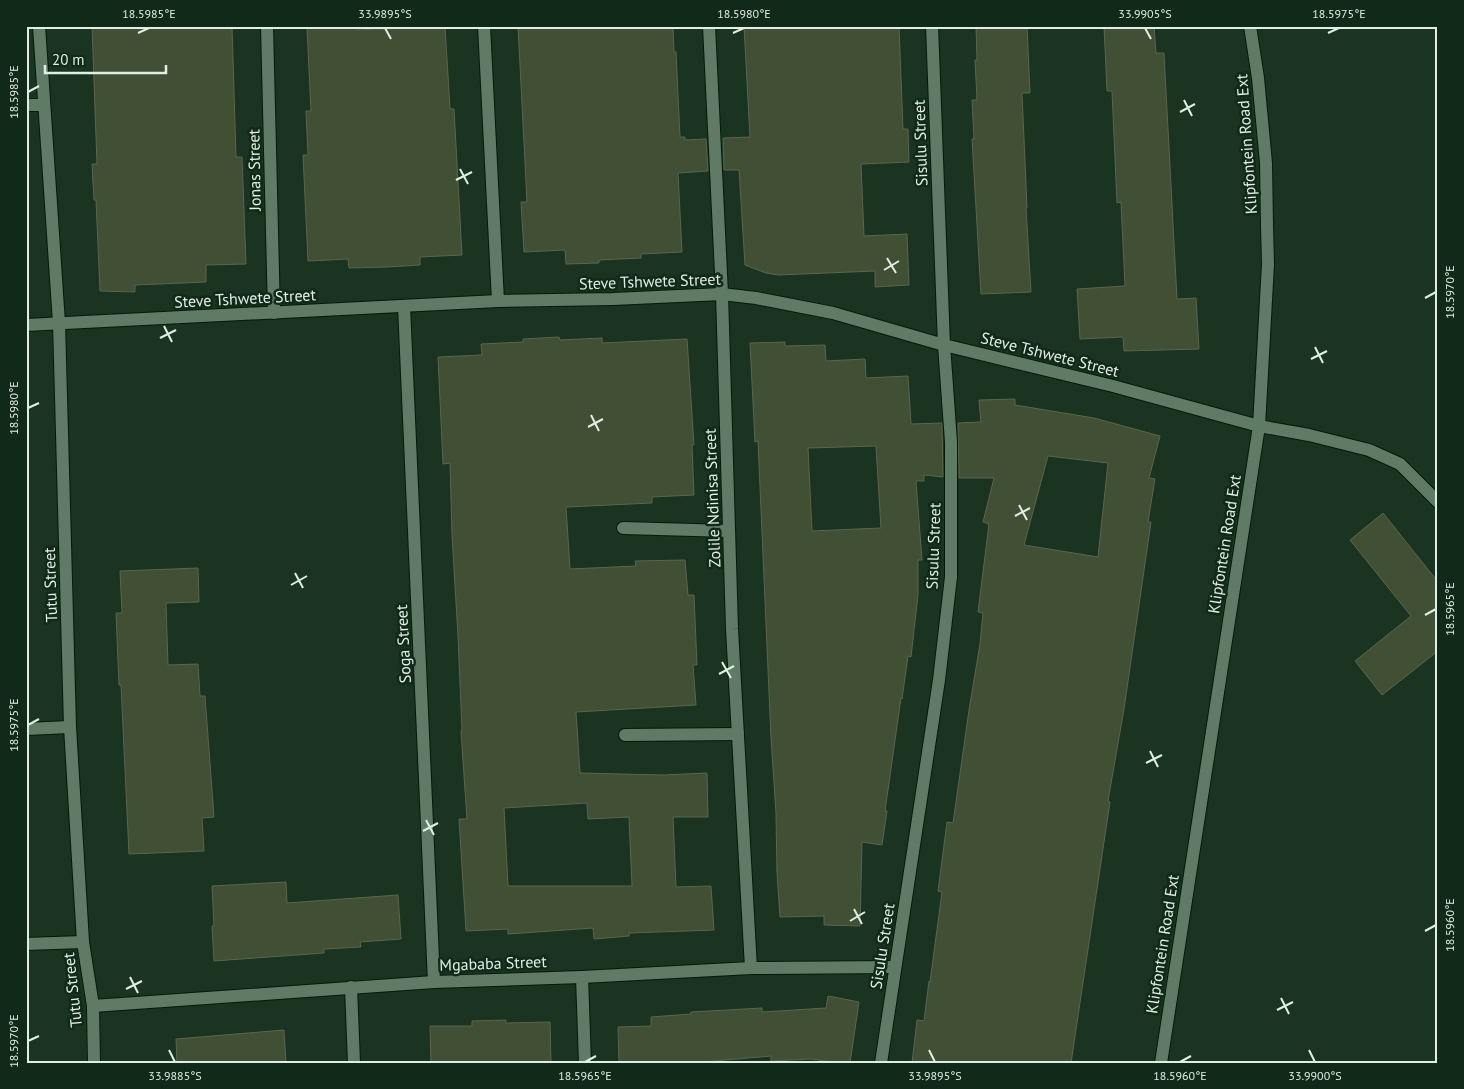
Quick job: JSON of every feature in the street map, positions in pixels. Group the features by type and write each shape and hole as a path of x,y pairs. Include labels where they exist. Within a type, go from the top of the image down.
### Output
{"street":[{"name":"Tutu Street","path":"39,26 59,323 70,726 83,942 93,1006 94,1063"},
{"name":"Jonas Street","path":"267,26 274,313"},
{"path":"484,26 498,300"},
{"name":"Zolile Ndinisa Street","path":"709,26 722,294 729,531 738,734 751,968"},
{"name":"Sisulu Street","path":"881,1063 939,680 950,577 951,442 944,345 932,26"},
{"name":"Klipfontein Road Ext","path":"1161,1063 1258,426 1268,264 1266,163 1258,78 1250,26"},
{"path":"26,105 43,105"},
{"name":"Steve Tshwete Street","path":"26,325 498,300 613,299 722,294 785,302 833,313 944,345 1113,386 1258,426 1309,435 1369,450 1400,464 1438,502"},
{"name":"Soga Street","path":"404,306 434,982"},
{"path":"623,528 729,531"},
{"path":"26,729 70,726"},
{"path":"625,735 738,734"},
{"path":"26,944 83,942"},
{"name":"Mgababa Street","path":"93,1006 434,982 751,968 895,967"},
{"path":"582,976 585,1063"},
{"path":"351,987 354,1063"}],"building":[{"path":"92,26 232,26 236,157 242,157 246,264 206,265 206,282 135,285 135,292 100,291 96,200 94,200 92,164 97,164"},
{"path":"357,26 357,30 445,26 450,109 454,109 462,255 420,257 420,265 387,267 349,268 348,259 308,261 303,155 308,155 306,111 311,111 307,28"},
{"path":"518,26 673,26 680,137 685,137 685,140 706,139 708,171 678,173 682,252 641,254 641,258 599,260 599,263 566,264 565,250 524,252 521,202 527,202"},
{"path":"744,26 899,26 903,129 908,129 909,162 861,164 864,236 907,234 909,285 875,287 875,271 778,275 766,273 745,265 739,170 724,170 723,138 750,137"},
{"path":"976,26 1027,26 1030,93 1022,93 1031,292 981,294 972,139 974,139 972,100 977,100"},
{"path":"1104,26 1154,26 1156,53 1164,53 1177,299 1196,298 1199,349 1124,351 1123,337 1080,339 1077,289 1125,286 1121,202 1117,203 1112,91 1107,91"},
{"path":"559,337 560,340 602,338 602,343 687,339 694,445 692,445 694,495 652,497 652,503 566,507 570,569 636,566 635,561 685,560 688,595 694,595 697,665 693,665 696,705 576,712 580,773 663,775 707,773 708,817 673,817 676,887 711,886 714,930 629,933 629,936 594,939 593,928 508,934 508,929 466,931 459,819 467,819 461,731 450,463 443,464 438,357 482,355 481,344 523,342 523,339","holes":["587,803 588,819 629,817 632,886 508,886 504,808"]},
{"path":"785,342 785,346 825,345 826,361 865,359 866,378 908,376 911,424 942,423 943,477 924,475 924,481 916,481 922,560 918,560 918,595 911,657 908,656 901,698 882,845 862,842 860,926 824,925 824,916 780,917 758,441 755,442 750,343","holes":["876,446 881,528 812,531 808,448"]},
{"path":"1015,399 1015,405 1094,418 1160,436 1149,478 1155,479 1148,522 1151,522 1124,709 1108,801 1110,802 1071,1063 912,1063 917,1020 924,1021 942,892 938,891 947,822 953,823 980,644 983,613 978,612 989,524 983,522 994,478 959,478 958,423 981,422 979,400","holes":["1048,456 1108,463 1098,557 1024,545"]},
{"path":"1383,513 1438,582 1438,651 1382,695 1355,661 1411,616 1350,540"},
{"path":"198,568 199,602 166,603 168,665 198,664 200,696 205,696 214,817 202,818 204,851 129,854 116,613 122,613 120,571"},
{"path":"286,882 287,903 398,895 401,939 360,942 361,947 324,949 324,953 214,961 212,886"},
{"path":"828,996 859,1002 850,1063 811,1059 771,1061 771,1056 691,1063 619,1063 618,1027 651,1026 651,1017 691,1014 691,1012 762,1008 762,1012 826,1008"},
{"path":"506,1020 506,1023 550,1022 551,1063 431,1063 430,1026 472,1026 472,1021"},
{"path":"284,1030 286,1063 177,1063 176,1039"}]}
